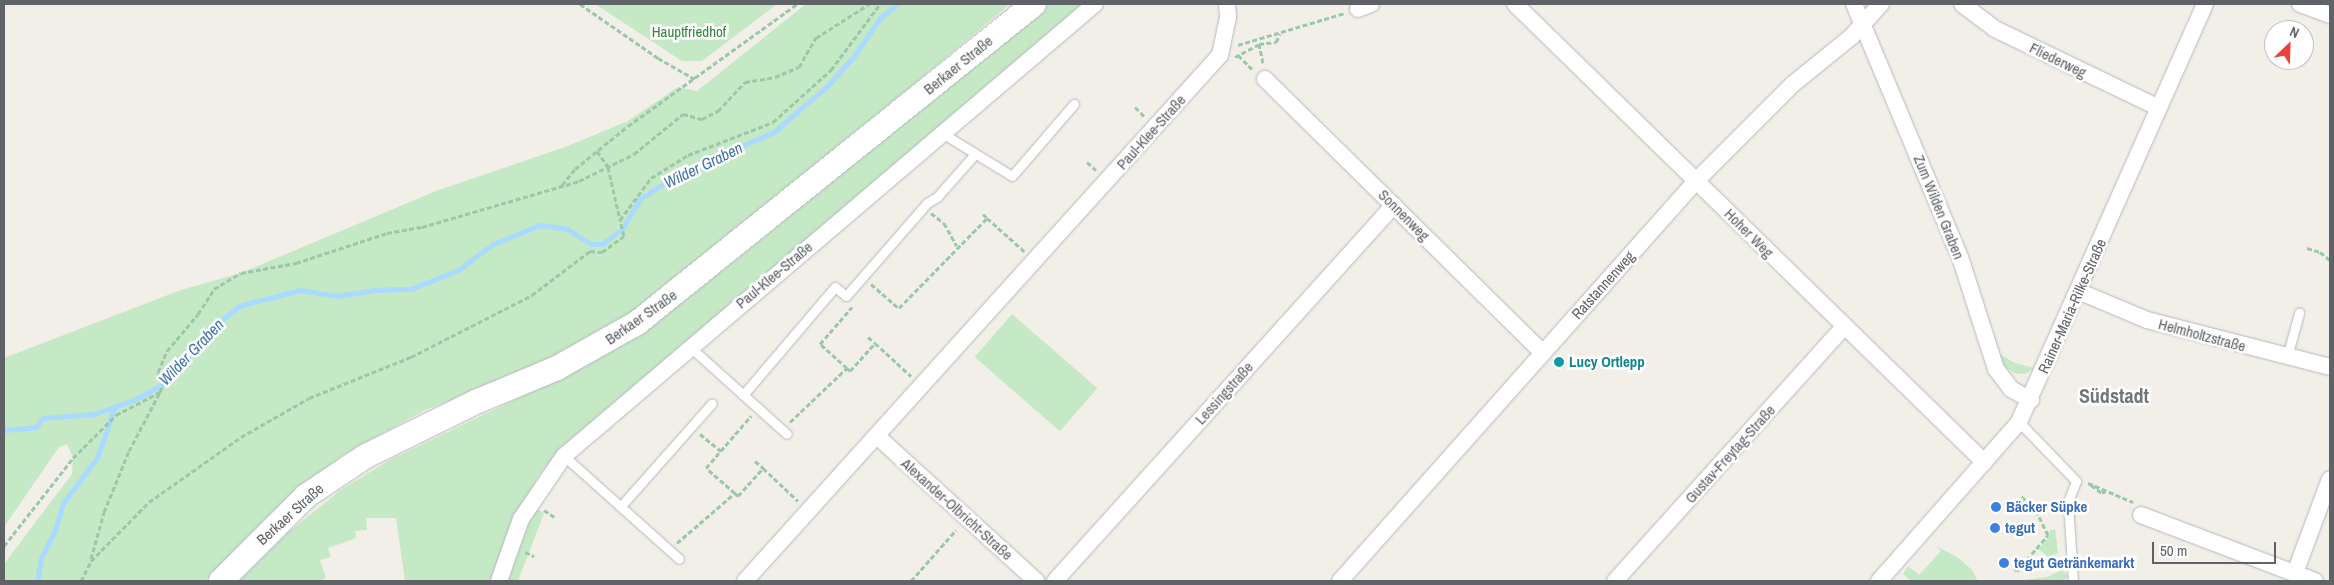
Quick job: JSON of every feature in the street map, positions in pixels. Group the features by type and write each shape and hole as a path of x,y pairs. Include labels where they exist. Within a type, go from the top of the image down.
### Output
{"main road":[{"name":"Berkaer Straße","path":"220,581 306,496 366,456 478,401 557,368 637,323 1034,4"}],"street":[{"name":"Paul-Klee-Straße","path":"499,581 522,519 564,456 690,346 1095,4"},
{"name":"Paul-Klee-Straße","path":"745,581 878,437 1220,55 1228,17 1227,4"},
{"name":"Hoher Weg","path":"1515,4 1984,462"},
{"name":"Zum Wilden Graben","path":"1854,4 1960,257 1996,370 2011,389 2031,400"},
{"name":"Ratstannenweg","path":"1340,581 1696,181 1794,84 1851,37 1881,4"},
{"name":"Fliederweg","path":"1962,4 2003,33 2159,108"},
{"name":"Rainer-Maria-Rilke-Straße","path":"1887,579 2019,422 2031,400 2205,4"},
{"path":"2300,4 2330,14"},
{"name":"Sonnenweg","path":"1264,71 1394,205 1542,352"},
{"name":"Lessingstraße","path":"1055,581 1394,205"},
{"name":"Helmholtzstraße","path":"2078,291 2147,320 2330,368"},
{"name":"Gustav-Freytag-Straße","path":"1615,581 1844,327"},
{"name":"Alexander-Olbricht-Straße","path":"878,437 1036,581"},
{"path":"2295,573 2330,478"},
{"path":"2141,515 2315,581"}],"lane":[{"path":"942,133 1012,176 1074,104"},
{"path":"743,394 836,287 846,296 923,207 937,197 976,154"},
{"path":"2287,357 2299,313"},
{"path":"690,346 785,432"},
{"path":"621,506 712,403"},
{"path":"2019,422 2076,481 2068,502 2073,581"},
{"path":"564,456 679,559"}],"path":[{"path":"580,4 658,58 695,79"},
{"path":"562,185 598,151 797,4"},
{"path":"80,581 91,561 104,512 129,451 163,384 158,372 166,351 198,314 214,289 241,273 296,263 388,233 422,227 562,185 608,166 634,154 683,114 702,119 718,111 745,82 775,77 799,66 816,38 868,4"},
{"path":"620,220 651,178 688,154 773,122 831,70 880,4"},
{"path":"1220,55 1262,36 1280,34 1365,6"},
{"path":"1264,71 1258,44 1276,42 1280,34"},
{"path":"1238,55 1246,64"},
{"path":"91,561 149,502 241,437 309,398 411,357 532,295 590,251 602,252 624,236 608,166 598,151"},
{"path":"923,207 944,223 957,246"},
{"path":"983,214 1036,261"},
{"path":"863,277 899,308 957,246 959,248 987,218"},
{"path":"2307,248 2320,252 2330,260"},
{"path":"865,292 871,284"},
{"path":"859,299 820,344 850,371 875,344"},
{"path":"868,337 923,386"},
{"path":"785,432 846,368"},
{"path":"4,546 73,458 116,415 160,392"},
{"path":"758,408 706,468 738,496 763,468"},
{"path":"691,426 721,451"},
{"path":"755,461 810,511"},
{"path":"2092,485 2144,507 2141,515"},
{"path":"669,550 735,493"},
{"path":"2014,568 2017,571 2048,535 2036,510 2021,496"},
{"path":"2036,510 2048,506"},
{"path":"911,581 967,518"}],"green space":[{"name":"Hauptfriedhof","path":"595,4 777,4 702,61 682,61"},
{"path":"806,4 1010,4 864,126 626,317 578,346 517,375 425,410 341,456 272,512 205,581 4,581 4,564 72,474 73,458 67,444 59,447 4,527 4,358 181,290 241,273 436,191 568,146 628,121 678,87 697,91"},
{"path":"1047,4 1088,4 597,417 544,468 515,515 491,581 405,581 396,518 366,518 367,530 355,531 356,538 328,548 331,557 320,560 326,578 321,581 237,581 286,534 341,490 388,461 589,364 664,315"},
{"path":"1012,314 1097,388 1060,431 975,357"},
{"path":"1996,352 2015,363 2034,368 2025,374 2014,373 2004,366"},
{"path":"535,508 544,513 518,581 506,581"},
{"path":"2055,529 2058,553 2049,557 2038,549 2050,536 2049,531"},
{"path":"1936,546 1957,557 1972,570 1978,581 1911,581 1903,574 1908,566 1919,575 1941,551"},
{"path":"2062,570 2068,576 2064,581 2016,581 2047,577"}],"waterway":[{"name":"Wilder Graben","path":"4,430 36,427 43,418 94,414 136,399 163,384 213,327 239,306 300,290 337,296 374,290 411,289 458,270 493,244 540,225 567,229 591,244 602,244 622,229 640,199 675,176 774,132 828,85 854,56 880,18 897,4"},
{"path":"37,581 41,558 55,531 63,503 97,458 114,409"}],"place":[{"name":"Lucy Ortlepp","path":"1559,362"},
{"name":"Bäcker Süpke","path":"1996,507"},
{"name":"tegut","path":"1995,528"},
{"name":"tegut Getränkemarkt","path":"2004,563"}],"district":[{"name":"Südstadt","path":"2114,395"}]}
